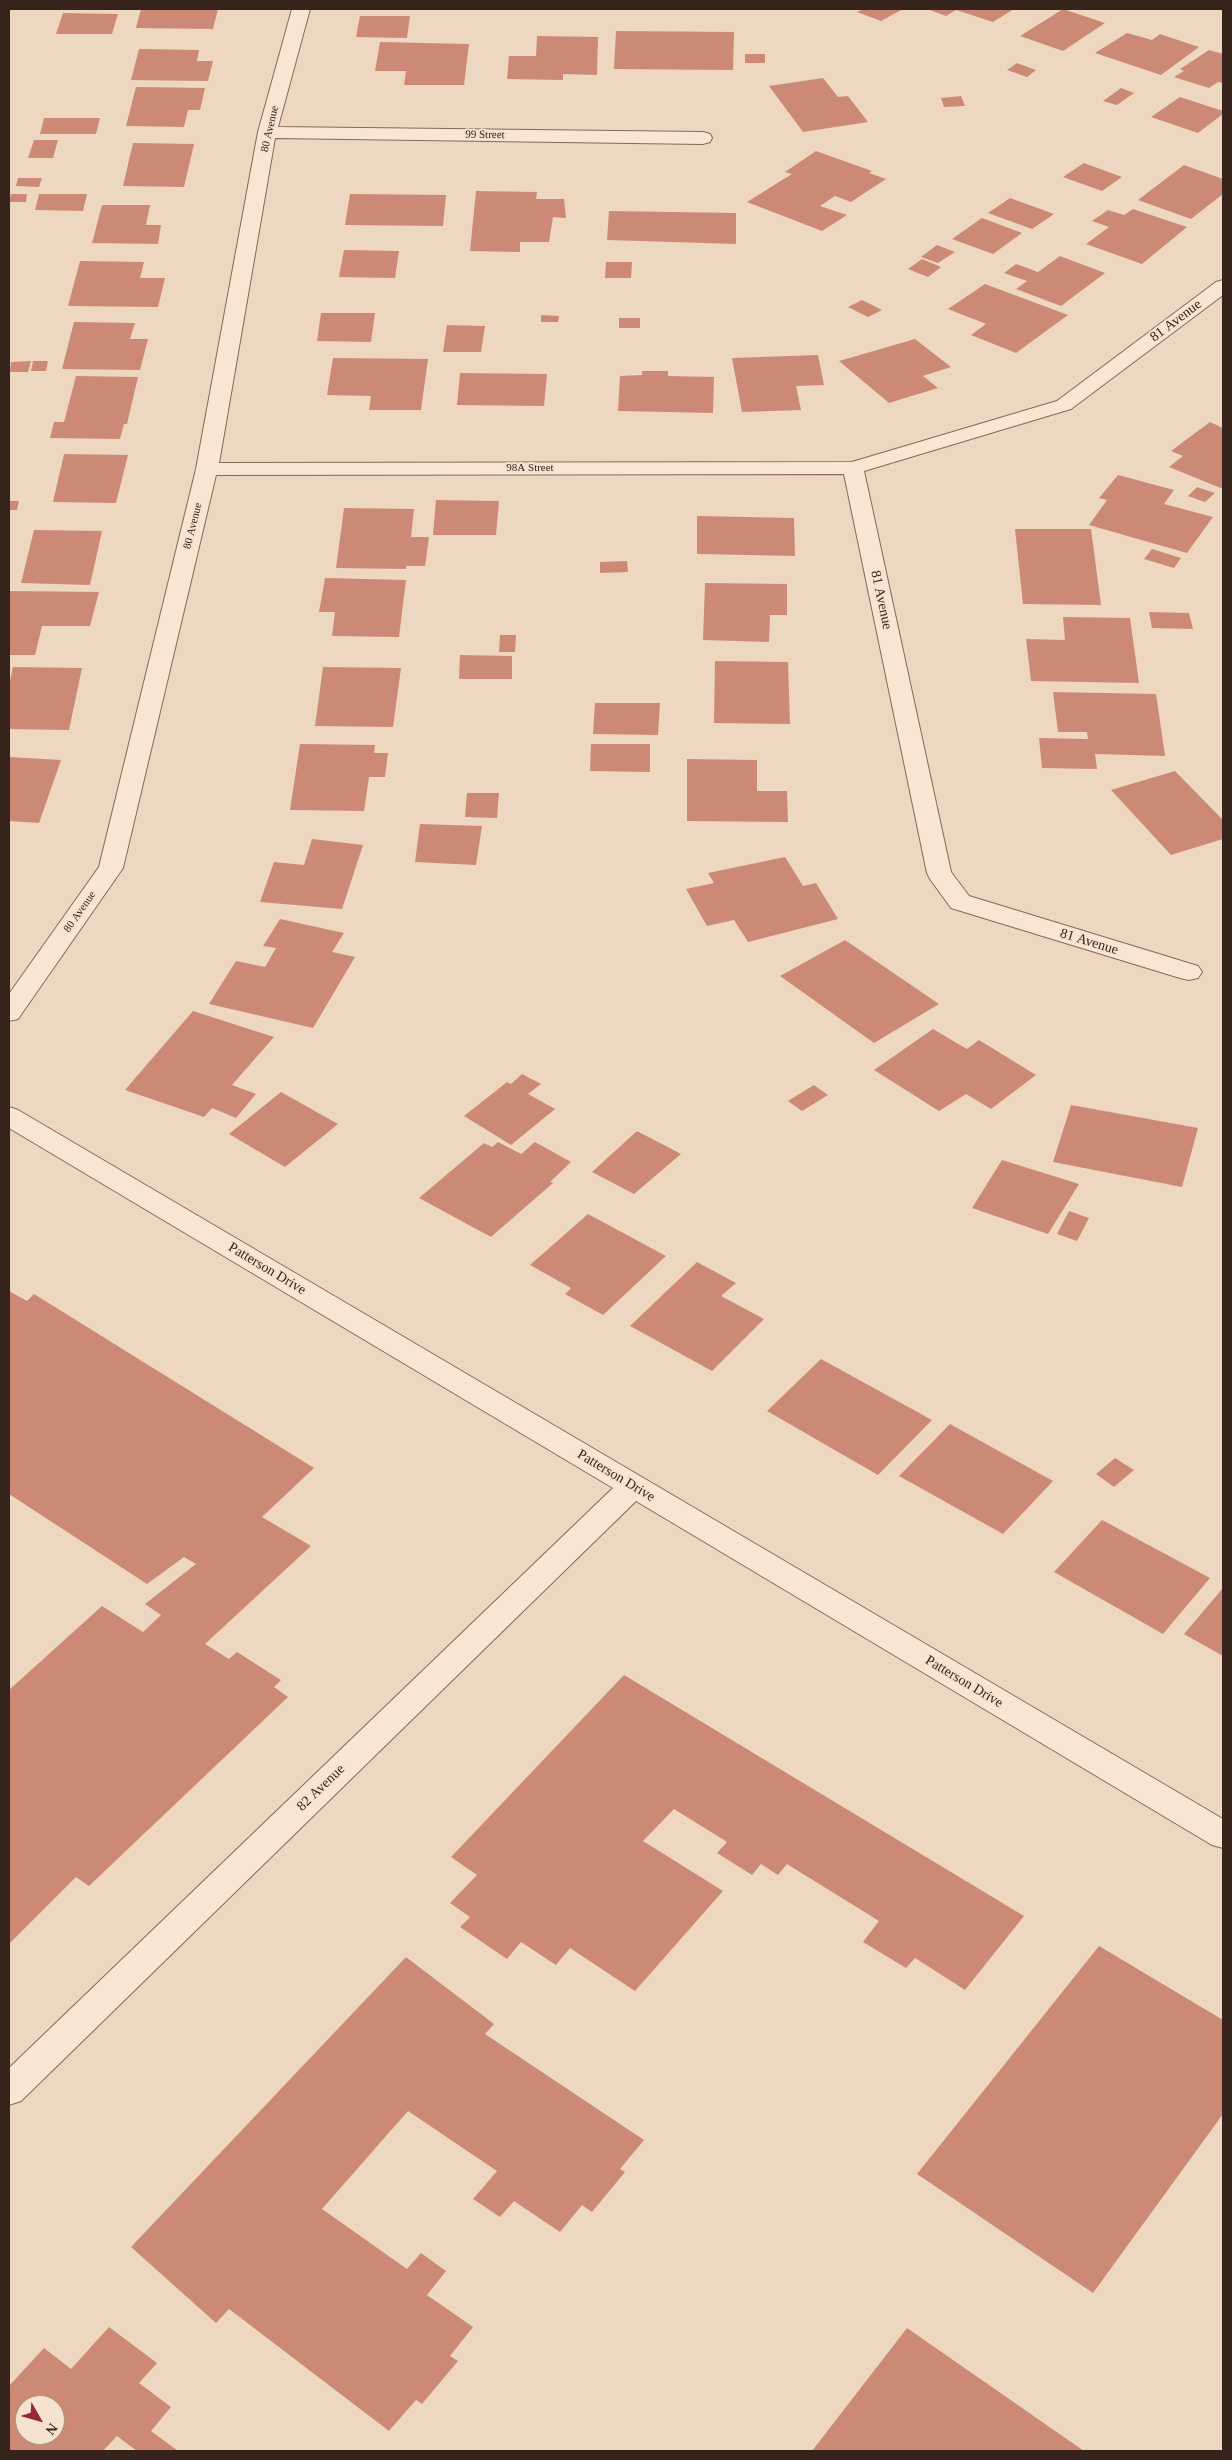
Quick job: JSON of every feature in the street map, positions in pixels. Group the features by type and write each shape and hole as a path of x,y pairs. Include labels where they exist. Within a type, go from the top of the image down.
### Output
{"street":[{"name":"80 Avenue","path":"9,1013 111,868 207,469 267,132 301,9"},
{"name":"99 Street","path":"267,132 703,138"},
{"name":"81 Avenue","path":"1189,972 960,902 939,873 853,468 1064,405 1223,286"},
{"name":"98A Street","path":"207,469 853,468"},
{"name":"Patterson Drive","path":"9,1116 1223,1834"},
{"name":"82 Avenue","path":"9,2090 633,1486"}],"building":[{"path":"141,9 218,9 213,29 136,28"},
{"path":"864,9 903,9 881,21 857,12"},
{"path":"927,9 1014,9 993,22 956,10 946,16"},
{"path":"1063,9 1105,23 1063,51 1020,36"},
{"path":"63,13 118,14 112,34 56,34"},
{"path":"360,16 410,16 407,38 356,37"},
{"path":"616,31 734,32 733,70 614,69"},
{"path":"1127,33 1152,40 1160,34 1199,47 1161,75 1095,53"},
{"path":"537,36 598,37 597,75 563,74 563,80 507,79 509,56 536,56"},
{"path":"380,42 469,44 464,85 404,85 406,71 375,71"},
{"path":"139,49 199,50 197,61 213,61 208,81 131,80"},
{"path":"1209,50 1223,54 1223,83 1218,82 1209,88 1174,77 1184,71 1180,69"},
{"path":"745,54 765,54 765,63 745,63"},
{"path":"1017,63 1036,70 1027,77 1007,70"},
{"path":"823,78 838,97 848,96 868,122 803,132 769,86"},
{"path":"136,87 205,88 200,110 188,110 184,127 126,126"},
{"path":"1121,88 1134,93 1117,105 1103,101"},
{"path":"961,96 965,106 944,107 941,98"},
{"path":"1180,97 1223,111 1223,114 1198,133 1151,117"},
{"path":"44,118 100,118 96,134 40,134"},
{"path":"34,140 58,140 53,158 28,158"},
{"path":"133,143 194,144 184,187 123,186"},
{"path":"816,151 872,171 869,173 886,179 851,202 835,196 820,206 847,215 822,231 747,202 792,174 785,172"},
{"path":"1084,163 1122,177 1102,191 1063,177"},
{"path":"1184,165 1223,179 1223,194 1191,219 1138,200"},
{"path":"18,178 42,178 39,187 16,186"},
{"path":"476,191 537,192 536,199 564,199 566,218 553,217 549,242 520,242 520,252 470,251"},
{"path":"11,194 27,194 26,202 9,202"},
{"path":"39,194 87,194 83,211 35,210"},
{"path":"350,194 446,195 443,226 345,225"},
{"path":"1010,198 1054,214 1032,229 988,213"},
{"path":"102,205 150,205 146,225 161,225 158,244 92,243"},
{"path":"1133,209 1187,227 1142,264 1086,244 1109,227 1092,221 1108,210 1124,215"},
{"path":"609,211 736,213 736,244 607,240"},
{"path":"982,218 1022,233 993,254 952,239"},
{"path":"937,245 955,252 938,263 921,257"},
{"path":"344,250 399,251 395,278 339,277"},
{"path":"1060,256 1105,273 1061,306 1016,289 1027,281 1004,273 1016,264 1038,272"},
{"path":"922,259 941,267 928,277 908,269"},
{"path":"80,261 144,262 140,278 165,278 158,307 68,306"},
{"path":"606,262 632,262 631,278 605,278"},
{"path":"985,284 1068,315 1016,353 971,335 986,324 948,309"},
{"path":"862,300 882,310 868,317 848,307"},
{"path":"321,313 375,313 371,342 317,341"},
{"path":"541,315 559,316 558,322 541,322"},
{"path":"619,318 640,318 640,328 619,328"},
{"path":"74,322 135,323 130,339 148,339 140,370 62,369"},
{"path":"447,325 485,326 481,352 443,352"},
{"path":"915,339 951,367 923,376 938,388 889,403 839,361"},
{"path":"818,355 824,385 796,386 801,410 742,412 732,358"},
{"path":"333,358 428,359 421,410 369,410 371,396 327,395"},
{"path":"31,361 28,372 10,372 11,362"},
{"path":"33,361 48,361 46,371 31,371"},
{"path":"642,371 668,371 668,376 714,377 713,413 618,411 620,376 642,375"},
{"path":"460,373 547,374 544,406 457,405"},
{"path":"76,376 138,377 127,424 124,424 120,439 50,438 54,422 64,422"},
{"path":"1210,422 1223,428 1223,489 1169,467 1183,456 1171,451"},
{"path":"64,454 128,455 116,503 53,502"},
{"path":"1118,475 1174,490 1164,504 1213,517 1187,553 1089,525 1107,500 1099,498"},
{"path":"1197,487 1215,493 1205,502 1188,496"},
{"path":"436,500 499,501 496,535 433,535"},
{"path":"9,501 19,501 17,510 9,510"},
{"path":"344,508 414,509 411,537 429,537 425,566 406,566 406,569 336,568"},
{"path":"697,516 794,518 795,556 697,554"},
{"path":"1015,529 1091,529 1101,605 1023,604"},
{"path":"34,530 102,531 90,585 21,583"},
{"path":"1152,549 1181,558 1174,568 1144,559"},
{"path":"627,561 628,572 600,573 600,562"},
{"path":"325,578 406,580 399,637 332,636 335,612 319,612"},
{"path":"705,583 787,584 787,615 770,615 769,642 703,640"},
{"path":"9,591 99,592 90,626 42,626 35,655 9,655"},
{"path":"1149,612 1189,613 1193,629 1152,628"},
{"path":"1063,617 1130,618 1139,683 1031,681 1026,639 1065,640"},
{"path":"500,635 516,635 515,652 499,652"},
{"path":"460,655 512,656 512,679 459,679"},
{"path":"715,661 788,662 790,724 714,723"},
{"path":"13,667 82,668 69,730 9,729 9,685"},
{"path":"323,667 401,668 393,727 315,726"},
{"path":"1053,692 1156,694 1165,756 1095,754 1097,769 1042,768 1039,738 1088,739 1087,732 1058,732"},
{"path":"595,703 660,703 658,735 593,734"},
{"path":"300,744 375,745 374,753 388,753 385,777 369,777 364,811 290,810"},
{"path":"591,744 650,744 650,772 590,771"},
{"path":"9,757 61,760 39,823 9,821"},
{"path":"687,759 757,760 757,791 787,791 788,822 687,821"},
{"path":"1175,771 1223,820 1223,839 1171,855 1111,790"},
{"path":"467,793 499,793 497,818 465,817"},
{"path":"420,824 482,826 476,865 415,862"},
{"path":"312,839 363,845 342,909 260,902 274,862 304,865"},
{"path":"785,857 803,886 816,883 838,919 748,942 734,920 707,926 686,889 714,883 708,873"},
{"path":"280,919 344,933 332,952 355,957 313,1028 209,1004 236,961 265,967 276,948 263,946"},
{"path":"845,940 939,1004 874,1043 780,976"},
{"path":"193,1011 274,1037 232,1085 256,1094 236,1118 212,1108 204,1117 125,1090"},
{"path":"933,1029 967,1049 979,1040 1036,1075 991,1109 966,1094 939,1111 874,1070"},
{"path":"522,1074 541,1084 528,1094 555,1109 511,1145 464,1116 507,1082 511,1084"},
{"path":"814,1085 828,1095 802,1111 788,1101"},
{"path":"281,1092 338,1124 285,1167 229,1134"},
{"path":"1071,1105 1198,1128 1182,1187 1053,1162"},
{"path":"637,1131 681,1154 634,1194 592,1172"},
{"path":"498,1142 521,1154 535,1142 571,1162 550,1182 553,1183 491,1237 419,1198 484,1143 492,1147"},
{"path":"1002,1160 1079,1184 1048,1234 972,1208"},
{"path":"1069,1211 1089,1218 1077,1241 1057,1234"},
{"path":"588,1214 666,1256 603,1315 565,1294 571,1288 530,1265"},
{"path":"697,1262 736,1283 721,1296 764,1319 712,1371 630,1326"},
{"path":"9,1291 27,1301 34,1294 314,1468 262,1517 311,1546 205,1644 229,1659 237,1652 281,1680 274,1687 288,1697 89,1886 76,1877 9,1944 9,1690 102,1606 143,1632 161,1615 145,1604 196,1564 184,1557 147,1584 9,1494"},
{"path":"821,1359 932,1420 878,1475 767,1411"},
{"path":"950,1424 1053,1481 1003,1534 899,1476"},
{"path":"1115,1458 1134,1470 1114,1487 1096,1474"},
{"path":"1102,1520 1210,1578 1163,1634 1054,1572"},
{"path":"1223,1588 1223,1656 1184,1634"},
{"path":"624,1675 1024,1916 965,1990 915,1958 906,1968 863,1942 879,1921 787,1864 778,1875 761,1864 752,1875 717,1853 727,1842 674,1809 643,1841 723,1891 635,1991 570,1948 556,1965 521,1942 507,1959 460,1927 470,1917 450,1903 477,1875 451,1857"},
{"path":"1099,1946 1223,2020 1223,2114 1093,2293 917,2174"},
{"path":"406,1957 494,2024 485,2034 644,2140 620,2169 625,2172 592,2212 582,2205 560,2232 514,2201 500,2217 473,2199 497,2171 408,2111 322,2209 407,2269 421,2253 446,2271 427,2295 473,2327 450,2356 458,2361 422,2404 416,2400 389,2431 229,2309 216,2323 131,2247"},
{"path":"109,2327 157,2363 139,2383 171,2407 151,2431 178,2451 137,2451 117,2436 103,2451 9,2451 9,2386 44,2348 71,2369"},
{"path":"907,2328 1084,2451 812,2451"}]}
